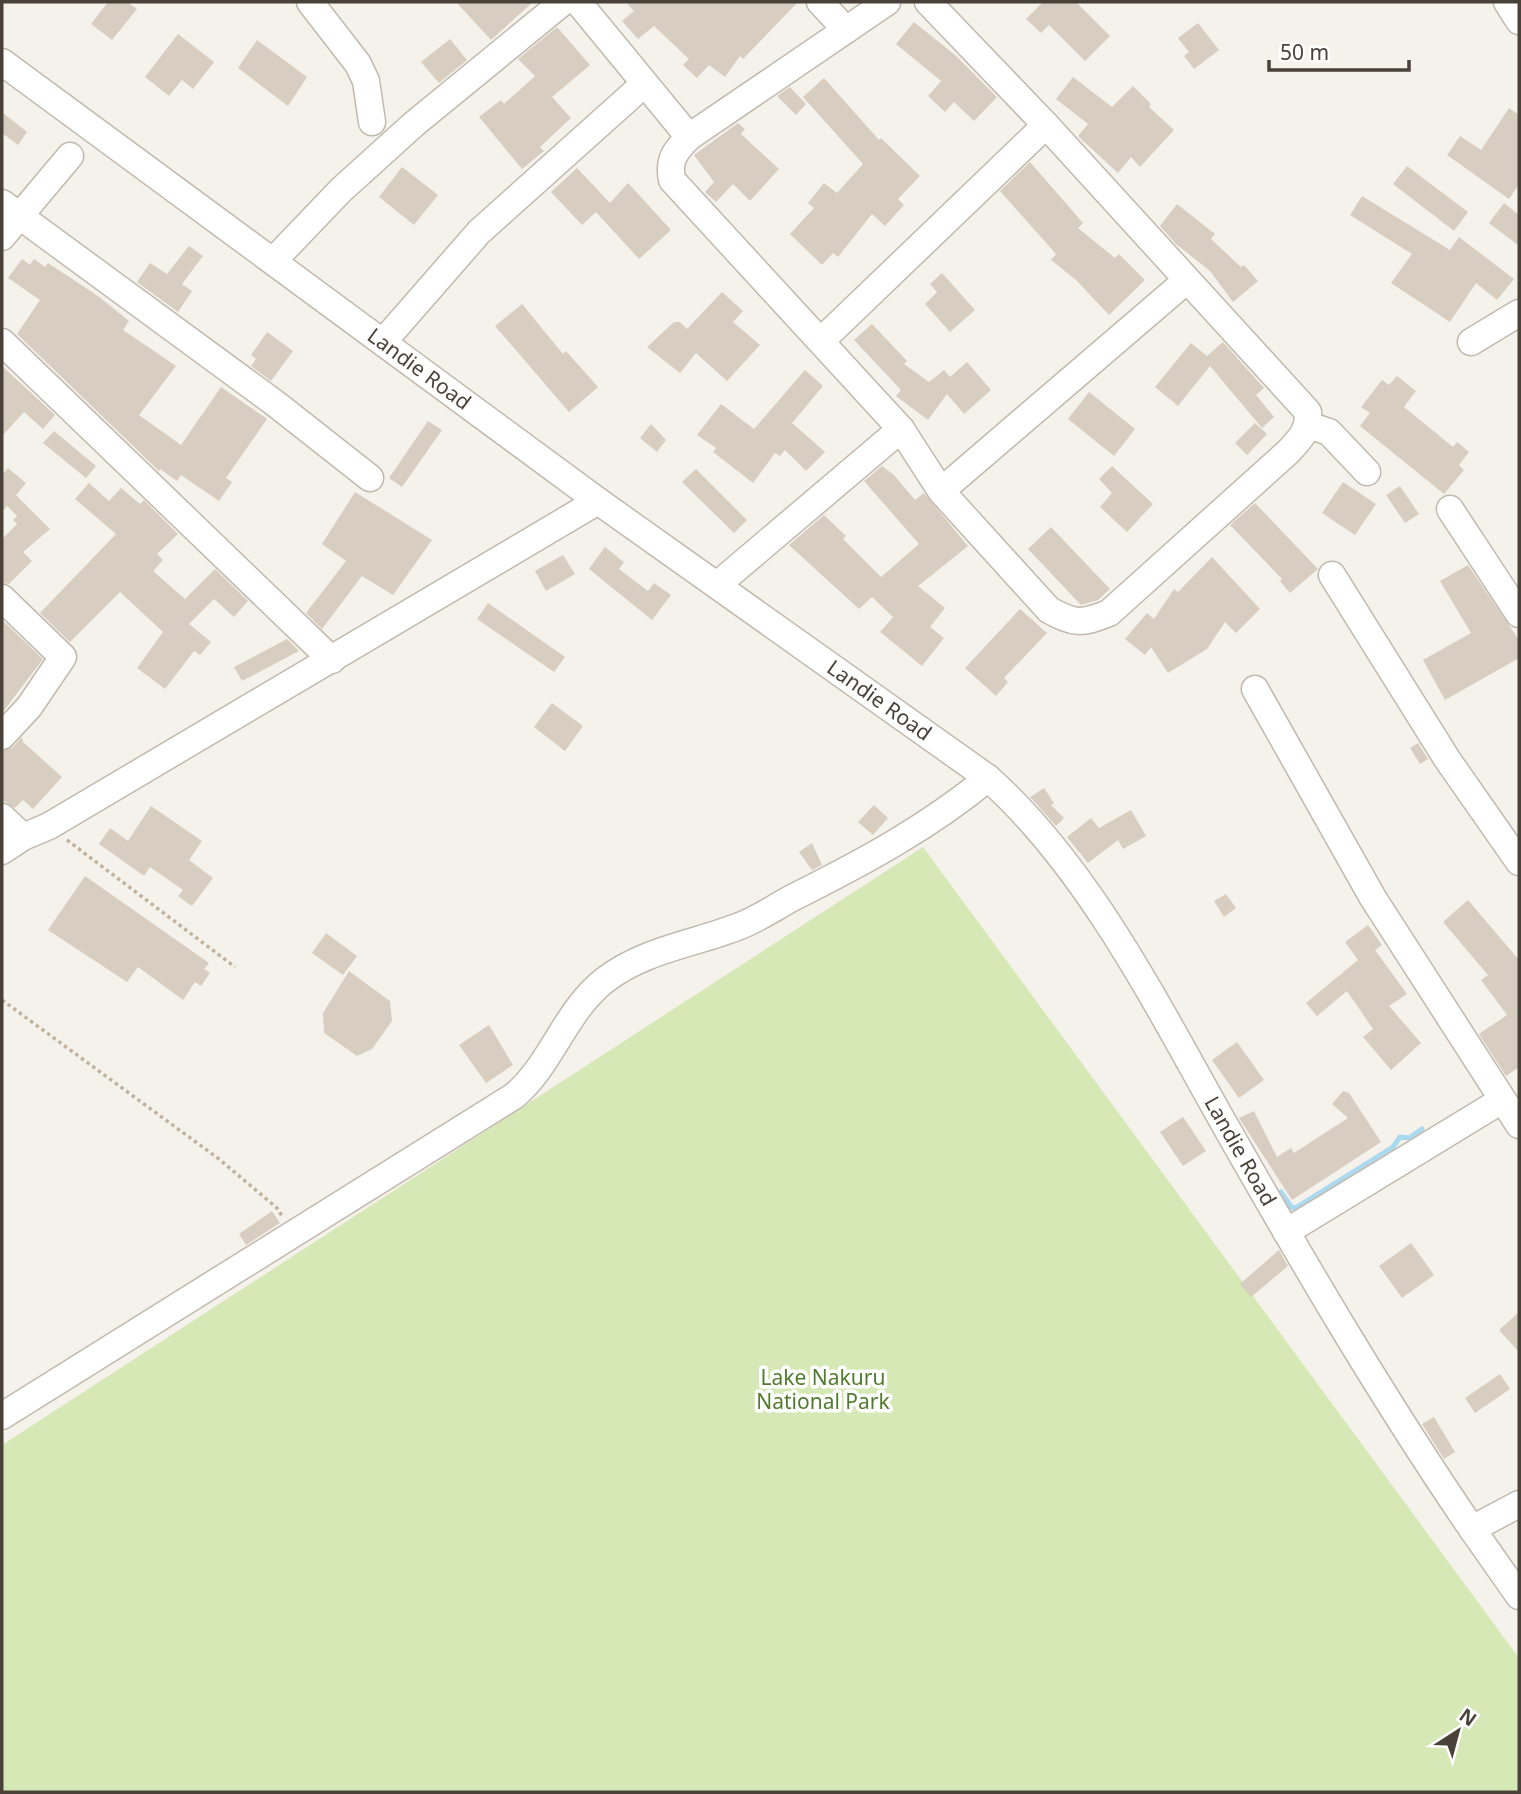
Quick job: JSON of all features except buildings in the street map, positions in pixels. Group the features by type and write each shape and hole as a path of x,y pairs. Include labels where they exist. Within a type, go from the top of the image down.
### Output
{"street":[{"path":"310,2 358,64 366,81 372,122"},
{"path":"274,260 341,190 414,124 563,2"},
{"path":"578,2 643,85 689,137"},
{"path":"820,2 846,30"},
{"path":"887,2 689,137 676,150 669,166 672,180 901,429 942,491 1049,610 1072,622 1088,621 1109,613 1288,452 1308,425 1308,412 1046,125 928,2"},
{"path":"1507,2 1519,21"},
{"name":"Landie Road","path":"2,62 598,501 988,778 1019,805 1052,846 1132,961 1286,1232 1407,1434 1519,1596"},
{"path":"383,341 479,232 643,85"},
{"path":"822,340 1046,125"},
{"path":"2,237 11,209 70,156"},
{"path":"11,209 276,404 370,478"},
{"path":"942,491 1186,280"},
{"path":"1471,342 1519,313"},
{"path":"2,342 332,660"},
{"path":"1308,425 1329,432 1367,472"},
{"path":"717,584 901,429"},
{"path":"2,817 13,844 49,826 598,501"},
{"path":"1450,509 1519,614"},
{"path":"1332,575 1447,760 1519,862"},
{"path":"2,598 63,657 29,707 2,736"},
{"path":"1255,689 1373,898 1519,1125"},
{"path":"2,1416 514,1096 542,1066 570,1019 605,980 656,952 739,926 849,870 951,809 988,778"},
{"path":"1286,1232 1502,1100"},
{"path":"1472,1529 1519,1504"}],"path":[{"path":"49,826 235,967"},
{"path":"2,1000 219,1159 277,1208 291,1233"}],"green space":[{"name":"Lake Nakuru National Park","path":"923,847 1519,1658 1519,1792 2,1792 2,1445"}],"waterway":[{"path":"1281,1192 1292,1208 1297,1207 1393,1147 1400,1137 1409,1138 1422,1129"}]}
